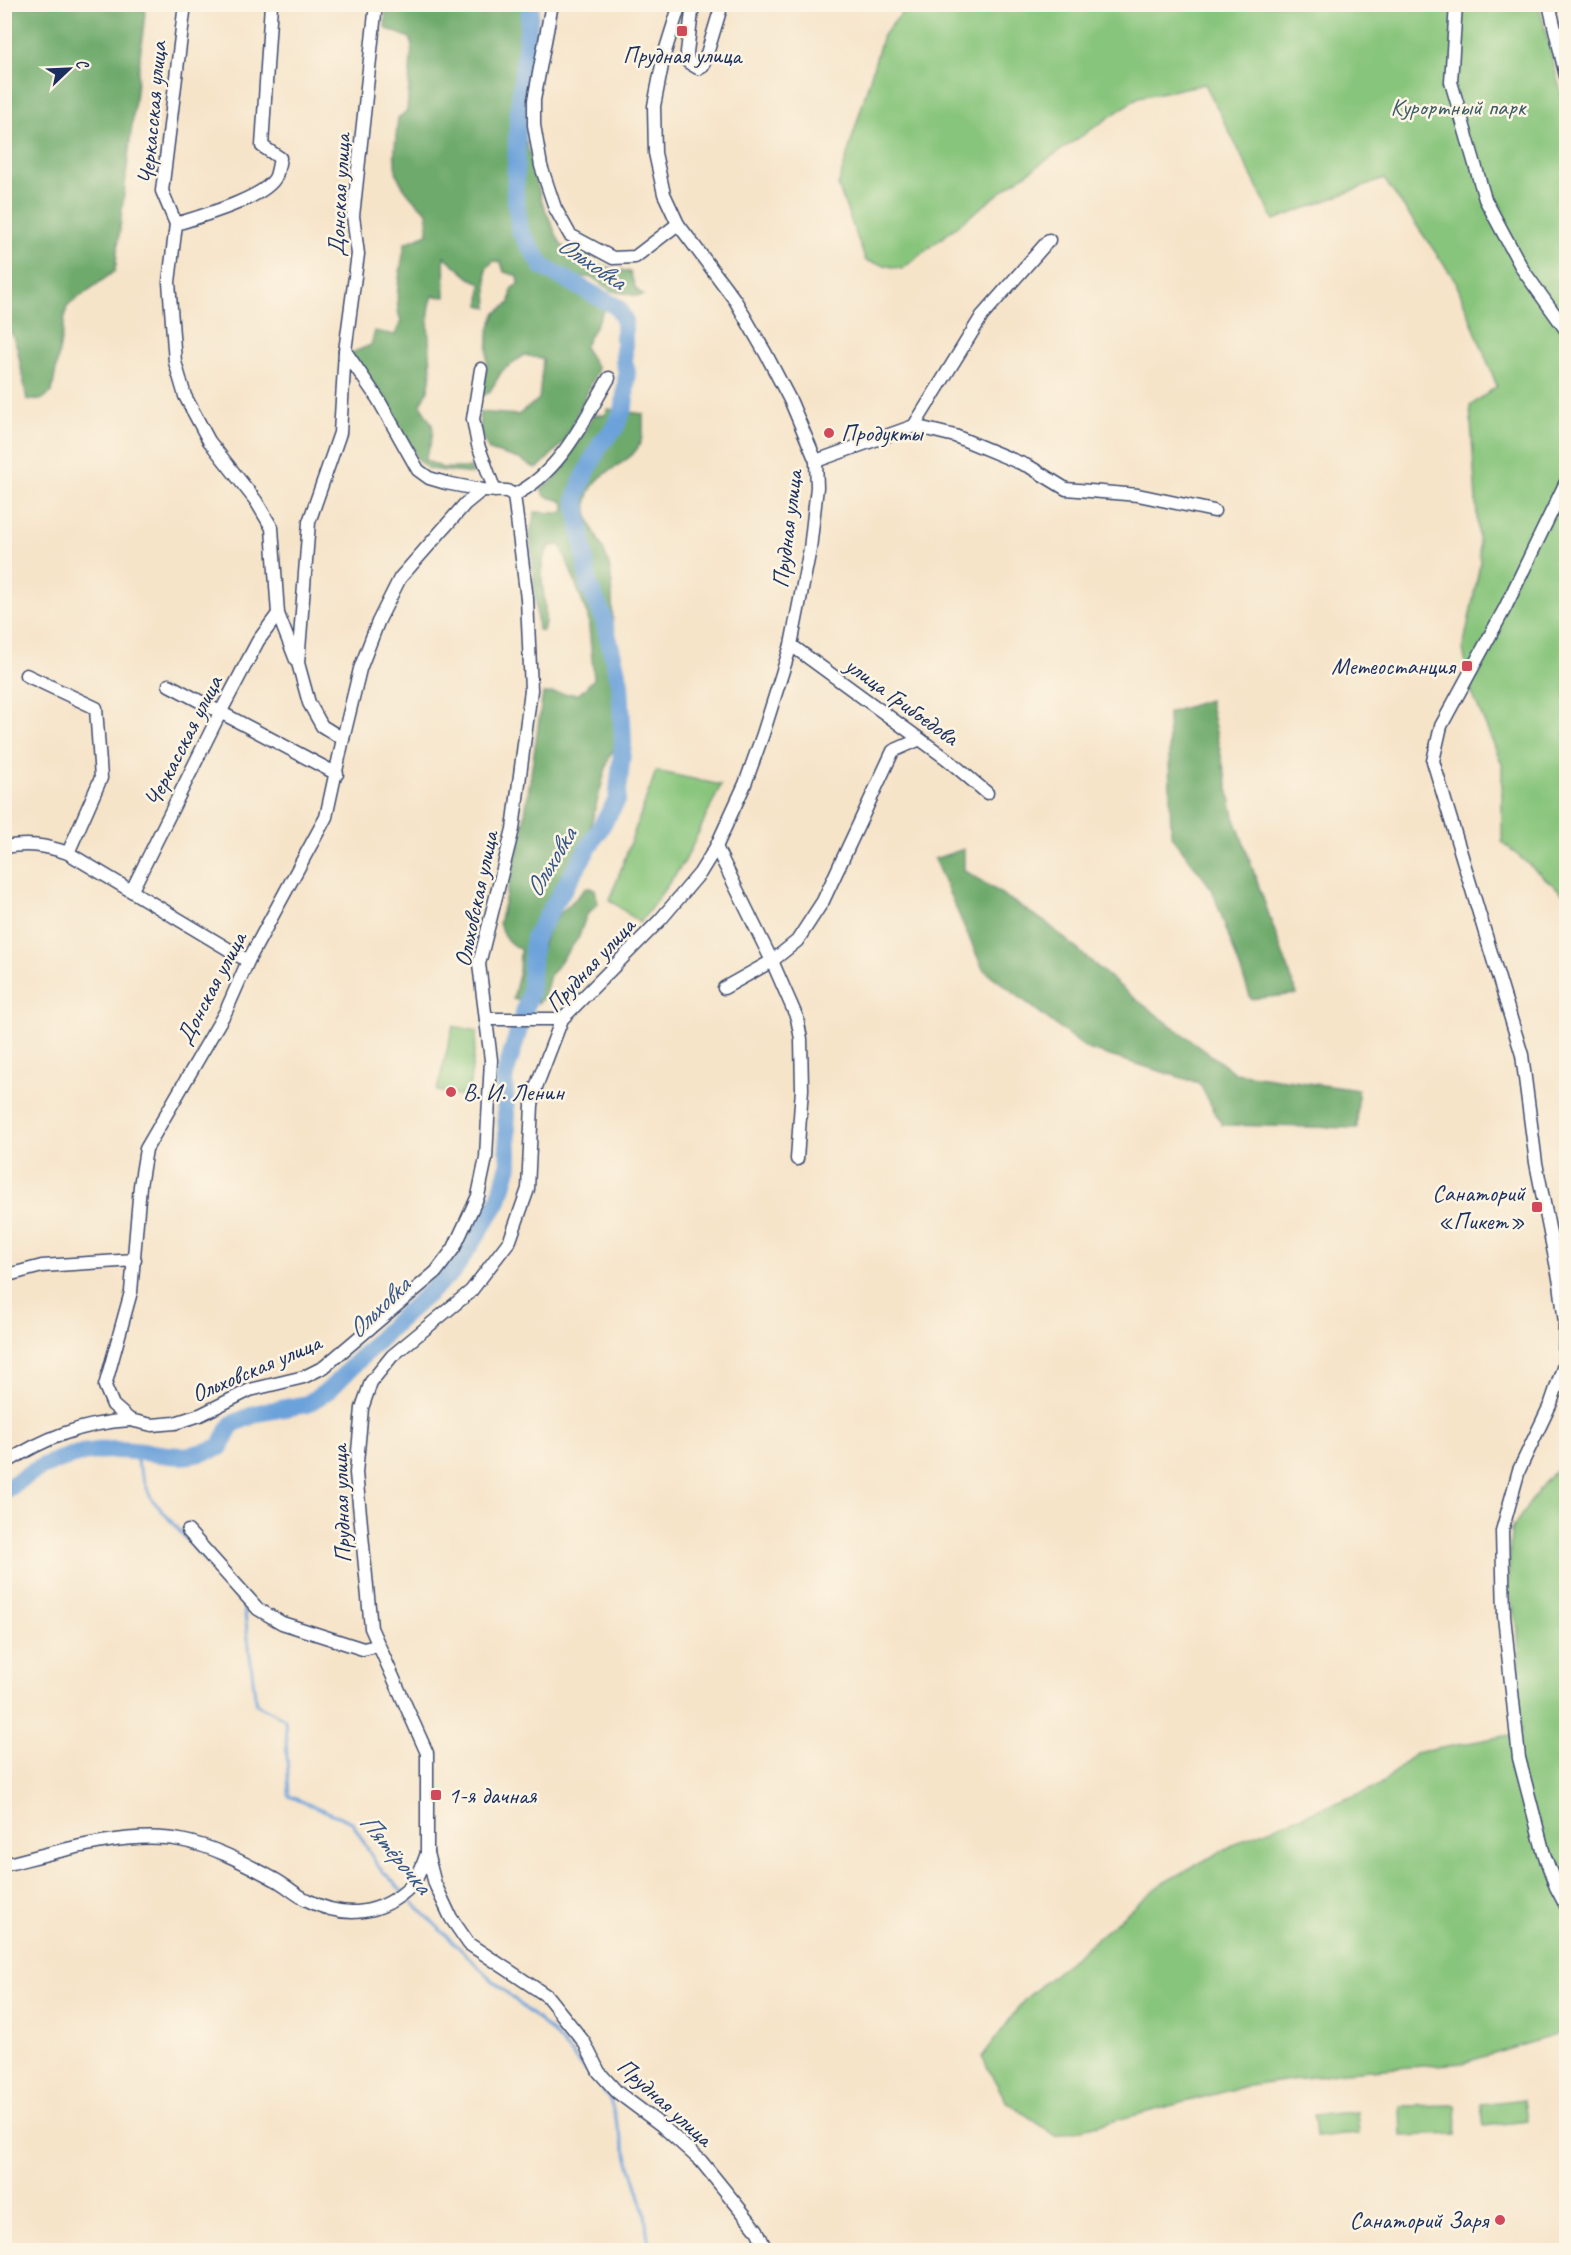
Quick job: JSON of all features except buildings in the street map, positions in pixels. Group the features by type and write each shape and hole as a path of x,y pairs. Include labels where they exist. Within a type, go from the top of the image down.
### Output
{"street":[{"name":"Черкасская улица","path":"185,4 162,190 176,224 169,282 175,362 185,396 209,441 256,501 272,528 278,614 298,663"},
{"path":"176,224 226,208 258,192 275,178 280,158 262,146 271,4"},
{"name":"Донская улица","path":"343,739 322,726 309,703 298,663 309,522 340,433 345,351 358,254 353,216 376,4"},
{"path":"552,4 534,100 534,125 541,166 555,208 570,236 613,258 635,257 678,224"},
{"name":"Прудная улица","path":"680,4 664,54 654,106 655,153 664,194 678,224 735,300 791,402 816,460 817,487 810,549 790,645 763,735 745,784 716,848 700,873 661,919 562,1018 536,1087 532,1105 528,1189 510,1240 471,1291 392,1356 371,1382 366,1395 357,1448 356,1473 367,1609 377,1646 427,1753 427,1853 435,1884 451,1918 469,1944 547,1996 584,2042 600,2072 617,2092 661,2125 701,2161 758,2230 766,2250"},
{"path":"693,4 687,51 688,62 698,68 703,65 722,4"},
{"path":"1456,4 1451,82 1485,199 1523,270 1566,330"},
{"path":"1549,4 1566,76"},
{"path":"914,426 982,316 1049,240"},
{"path":"345,351 378,399 418,470 429,478 489,491 507,491 514,495 531,487 562,455 609,378"},
{"path":"481,369 473,419 489,491"},
{"path":"816,460 914,426 955,436 1022,464 1066,489 1138,495 1215,511"},
{"path":"1566,482 1505,608 1441,726 1433,761 1522,1055 1536,1163 1560,1283 1565,1323 1564,1365 1551,1403 1519,1470 1502,1531 1504,1616 1519,1758 1544,1854 1556,1887 1566,1906"},
{"name":"Донская улица","path":"130,1420 113,1405 105,1386 131,1292 140,1186 146,1149 226,1011 249,961 326,817 360,669 378,622 400,578 465,504 489,491"},
{"name":"Ольховская улица","path":"4,1464 64,1433 97,1422 130,1420 152,1425 175,1423 200,1415 250,1390 304,1377 324,1367 436,1272 454,1248 478,1196 486,1158 492,1060 479,964 513,829 531,690 527,599 514,495"},
{"name":"Черкасская улица","path":"132,890 258,641 278,614"},
{"name":"улица Грибоедова","path":"790,645 947,759 987,793"},
{"path":"26,675 96,708 101,778 68,853"},
{"path":"169,685 337,774"},
{"path":"724,988 772,961 797,942 823,901 893,751 918,740"},
{"path":"4,847 23,844 45,845 68,853 249,961"},
{"path":"716,848 772,961 797,1018 801,1040 802,1089 797,1159"},
{"path":"486,1019 562,1018"},
{"path":"4,1276 42,1266 135,1260"},
{"path":"188,1531 258,1609 282,1623 363,1648 377,1646"},
{"path":"4,1865 98,1844 154,1838 178,1839 229,1856 279,1882 307,1900 324,1907 358,1914 390,1901 412,1885 427,1853"}],"green space":[{"path":"4,5 146,5 115,271 67,306 52,392 41,400 27,400 17,347 5,318"},
{"path":"386,5 538,5 525,16 513,127 525,137 542,202 561,245 594,264 630,272 636,289 643,295 612,291 595,279 586,277 569,286 605,308 584,347 598,369 564,442 537,469 519,459 489,450 481,434 479,412 518,415 539,399 543,359 524,355 502,371 489,393 480,396 487,365 488,333 495,314 510,303 512,288 519,284 518,276 504,272 501,262 493,261 486,269 488,308 480,305 481,283 470,278 444,256 445,297 433,296 429,309 430,379 421,403 432,425 433,434 425,460 443,468 471,468 473,474 428,469 419,461 394,414 351,353 371,345 375,331 395,335 401,321 397,302 405,243 428,234 427,212 405,190 396,171 395,149 398,118 407,111 412,44 410,38 385,28"},
{"name":"Курортный парк","path":"909,5 1539,5 1566,113 1566,896 1502,842 1502,764 1471,691 1463,649 1480,564 1470,406 1497,386 1455,280 1384,179 1274,220 1205,84 1139,97 1010,185 902,269 866,261 838,186 883,35"},
{"path":"608,409 643,414 643,434 639,446 625,461 599,479 592,487 587,505 590,523 606,557 611,574 614,633 606,647 616,685 617,745 609,757 588,836 531,930 523,1002 513,999 519,974 520,949 506,939 499,923 522,834 543,693 579,694 594,679 588,617 561,545 550,546 542,565 545,621 543,631 538,630 530,534 535,512 560,513 566,509 562,501 545,496 541,489 557,477 594,415 605,415"},
{"path":"1209,700 1234,816 1297,994 1251,999 1212,889 1171,835 1168,713"},
{"path":"656,771 721,785 685,861 640,923 610,900"},
{"path":"964,849 964,870 1048,924 1129,994 1235,1073 1358,1090 1357,1128 1222,1125 1199,1083 1087,1049 983,969 934,859"},
{"path":"587,887 595,889 598,903 586,916 579,937 550,975 544,998 538,1003 537,970 546,935 557,917"},
{"path":"453,1026 477,1031 468,1098 437,1091"},
{"path":"1566,1460 1566,2032 1463,2063 1344,2072 1242,2087 1056,2136 1006,2101 982,2057 1025,1999 1161,1884 1246,1838 1379,1786 1415,1753 1521,1733 1518,1629 1508,1589 1511,1530 1543,1484"},
{"path":"1524,2099 1527,2121 1484,2126 1481,2104"},
{"path":"1456,2105 1457,2134 1401,2136 1400,2106"},
{"path":"1357,2112 1359,2134 1316,2137 1314,2115"}],"waterway":[{"name":"Ольховка","path":"4,1492 48,1464 81,1454 115,1450 185,1456 206,1452 220,1447 232,1424 258,1413 307,1404 329,1390 391,1327 454,1270 499,1200 509,1165 504,1079 530,993 534,938 617,800 623,743 620,683 602,614 589,586 576,498 601,443 615,428 624,407 627,372 624,361 624,319 617,307 543,267 520,231 515,194 518,116 531,4"},
{"name":"Пятёрочка","path":"133,1451 151,1498 244,1606 256,1704 285,1719 289,1796 352,1822 377,1865 402,1891"},
{"name":"Пятёрочка","path":"406,1896 492,1980 551,2031 609,2097 645,2213 649,2250"}],"place":[{"name":"Прудная улица","path":"682,31"},
{"name":"Продукты","path":"829,433"},
{"name":"Метеостанция","path":"1467,666"},
{"name":"В. И. Ленин","path":"451,1092"},
{"name":"Санаторий «Пикет»","path":"1537,1207"},
{"name":"1-я дачная","path":"436,1795"},
{"name":"Санаторий Заря","path":"1500,2220"}]}
